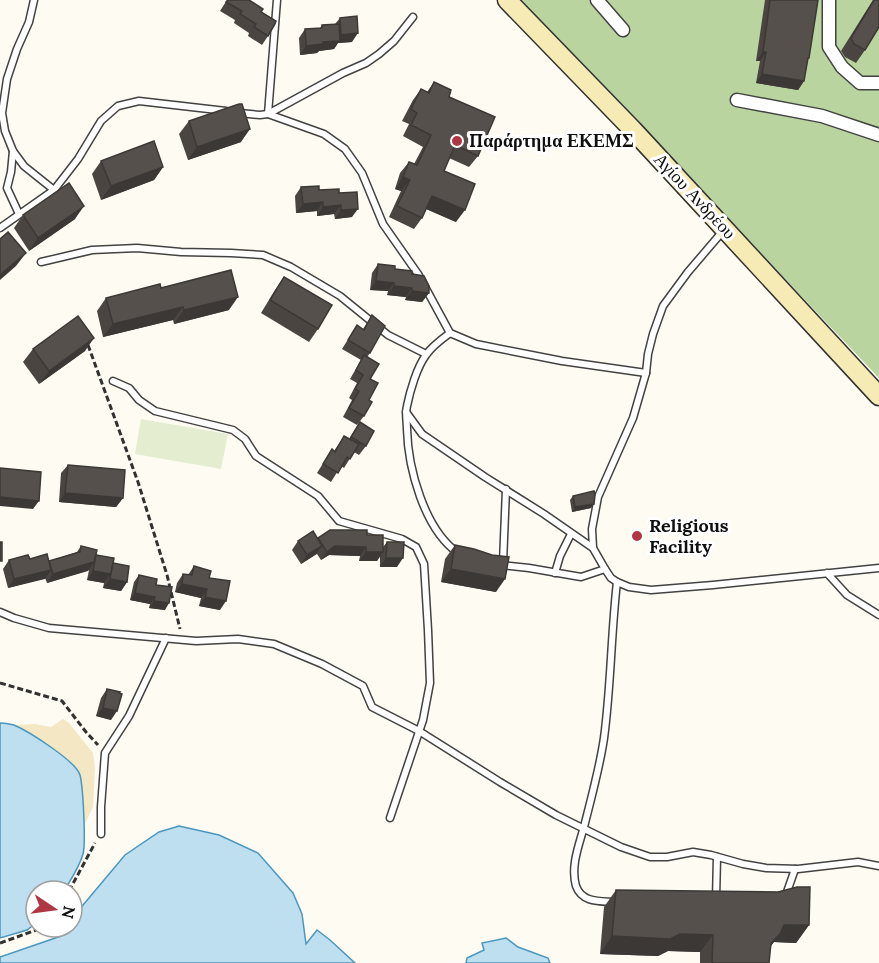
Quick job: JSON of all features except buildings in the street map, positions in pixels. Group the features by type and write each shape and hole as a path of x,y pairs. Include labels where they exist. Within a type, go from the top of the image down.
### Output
{"main road":[{"name":"Αγίου Ανδρέου","path":"507,0 633,130 879,396"}],"street":[{"path":"597,0 623,30"},
{"path":"829,0 829,47 842,67 860,83 879,83"},
{"path":"737,100 822,116 879,135"}],"lane":[{"path":"34,0 29,22 7,79 2,113 5,131 13,151 24,166 54,190"},
{"path":"268,114 277,0"},
{"path":"0,228 54,190 78,159 101,121 118,105 139,101 268,114 366,63 394,41 412,17"},
{"path":"268,114 324,134 345,149 362,173 383,224 418,274 450,333 476,344 562,362 646,373"},
{"path":"13,151 7,188 19,214"},
{"path":"725,229 688,272 663,306 653,334 646,373 633,418 598,497 592,529 593,548 611,578 629,587 651,590 879,568"},
{"path":"41,262 92,250 136,248 263,255 291,267 340,296 388,335 426,354"},
{"path":"450,333 426,354 417,371 406,408 408,450 418,492 436,529 447,545 460,555 468,557"},
{"path":"113,381 129,388 139,400 155,411 233,430 245,439 256,456 318,496 339,521 402,539 416,547 424,564 430,683 419,731 390,818"},
{"path":"406,412 422,434 593,548"},
{"path":"503,565 506,489"},
{"path":"555,573 560,556 571,534"},
{"path":"493,564 581,577 605,569"},
{"path":"827,573 847,595 879,615"},
{"path":"617,582 604,739 574,867 576,886 581,894 590,901 628,903"},
{"path":"0,612 49,628 196,641 238,639 274,644 322,664 363,686 372,707 419,731 436,744 556,815 621,847 650,857 667,857 693,852 766,868 795,869 858,862 879,866"},
{"path":"101,834 100,807 105,753 129,716 166,638"},
{"path":"715,903 717,857"},
{"path":"781,901 788,892 795,869"},
{"path":"704,903 726,903"}],"path":[{"path":"85,338 138,482 167,575 182,640"},
{"path":"0,683 62,701 105,753"},
{"path":"76,879 101,834"},
{"path":"0,943 24,934"}],"green space":[{"path":"520,0 879,0 879,378"},
{"path":"141,419 228,434 221,469 135,454"}],"sand":[{"path":"63,719 69,723 93,753 95,768 93,807 83,828 79,772 59,754 14,725 35,724 51,727"}],"water":[{"path":"0,723 14,725 30,733 77,769 82,791 84,848 71,879 24,879 24,931 0,938"},
{"path":"179,826 219,835 258,853 293,893 302,914 306,944 317,930 355,963 0,963 0,957 52,939 84,939 84,904 125,855 159,832"},
{"path":"506,938 518,947 548,958 550,963 466,963 467,958 484,950 482,943"}],"place":[{"name":"Παράρτημα ΕΚΕΜΣ","path":"457,141"},
{"name":"Religious Facility","path":"637,536"}]}
